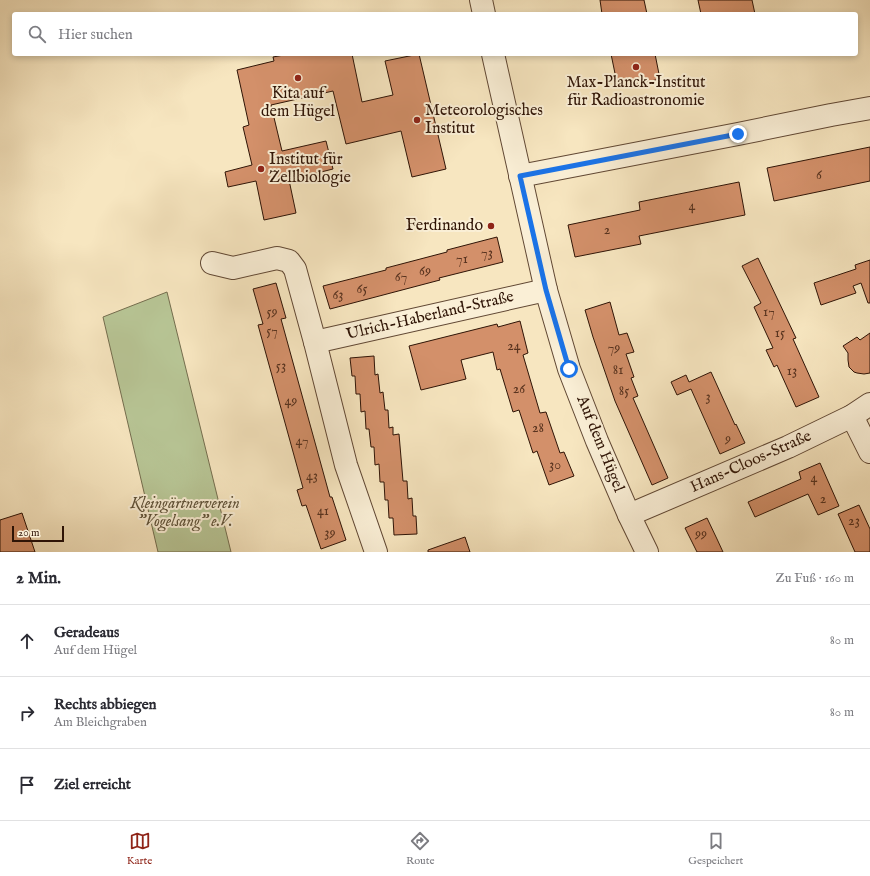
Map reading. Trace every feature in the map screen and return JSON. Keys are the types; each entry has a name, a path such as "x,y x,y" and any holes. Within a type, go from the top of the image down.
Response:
{"street":[{"path":"481,0 484,12"},
{"name":"Auf dem Hügel","path":"493,56 546,290 569,369 597,441 629,515 647,552"},
{"path":"520,176 870,108"},
{"path":"212,263 233,268 277,258 288,261 295,269 346,464 376,552"},
{"name":"Ulrich-Haberland-Straße","path":"315,342 546,290"},
{"name":"Hans-Cloos-Straße","path":"629,515 788,447 852,416 870,404"},
{"path":"852,416 870,452"}],"green space":[{"name":"Kleingärtnerverein \"Vogelsang\" e.V.","path":"167,292 231,552 158,552 103,317"}],"building":[{"path":"600,0 644,0 647,12 602,12"},
{"path":"698,0 752,0 755,12 701,12"},
{"path":"352,56 362,102 393,95 385,61 409,56 419,56 446,169 412,177 401,131 346,144 333,91 271,105 282,151 326,141 333,169 289,180 296,213 264,220 256,181 228,187 225,172 252,165 243,127 249,125 237,70 274,61 273,57"},
{"name":"Max-Planck-Institut für Radioastronomie","path":"611,56 655,56 660,79 618,88"},
{"path":"870,147 870,181 774,201 767,168"},
{"path":"739,182 745,215 639,236 641,244 575,257 568,225 640,210 639,202"},
{"path":"497,237 503,262 439,278 440,280 330,309 323,286 386,270 386,268"},
{"path":"758,258 796,338 793,339 819,397 796,407 777,365 774,367 766,350 773,348 754,307 761,303 742,266"},
{"path":"870,260 870,303 868,303 861,283 853,286 856,293 821,305 814,283 856,269 855,265"},
{"path":"276,283 286,318 281,319 330,497 332,497 346,540 321,549 306,505 302,506 297,490 303,488 258,325 263,324 253,289"},
{"path":"610,302 619,335 627,333 634,352 626,354 634,377 631,378 638,396 633,398 668,478 652,485 615,401 585,310"},
{"path":"520,321 528,353 523,355 540,413 546,412 560,453 564,452 574,476 549,485 537,451 533,453 519,410 513,412 500,369 497,370 493,352 461,360 466,379 421,390 409,346 497,324 498,327"},
{"path":"870,333 870,373 864,374 854,372 849,367 848,353 843,346 857,337 860,340"},
{"path":"374,356 375,375 378,374 380,393 383,392 385,410 388,410 389,428 393,427 393,435 399,434 403,481 407,481 408,499 412,498 413,516 416,516 417,534 394,535 393,518 389,518 388,500 385,500 384,482 380,482 379,464 375,465 374,447 371,447 369,429 366,429 365,411 361,412 360,394 356,394 355,376 352,376 350,358"},
{"path":"711,372 735,425 736,424 745,443 720,454 691,389 677,395 671,382 686,375 689,382"},
{"path":"820,463 839,506 818,515 808,494 755,517 748,502 801,479 799,472"},
{"path":"859,505 870,529 870,552 855,552 838,514"},
{"path":"22,513 35,552 0,552 0,520"},
{"path":"707,518 723,552 697,552 685,528"},
{"path":"465,537 470,552 428,552 428,550"}],"place":[{"name":"Max-Planck-Institut für Radioastronomie","path":"636,67"},
{"name":"Kita auf dem Hügel","path":"298,78"},
{"name":"Meteorologisches Institut","path":"417,120"},
{"name":"Institut für Zellbiologie","path":"261,169"},
{"name":"Ferdinando","path":"491,226"}],"route":[{"path":"569,369 546,290 520,176 738,134"}]}
